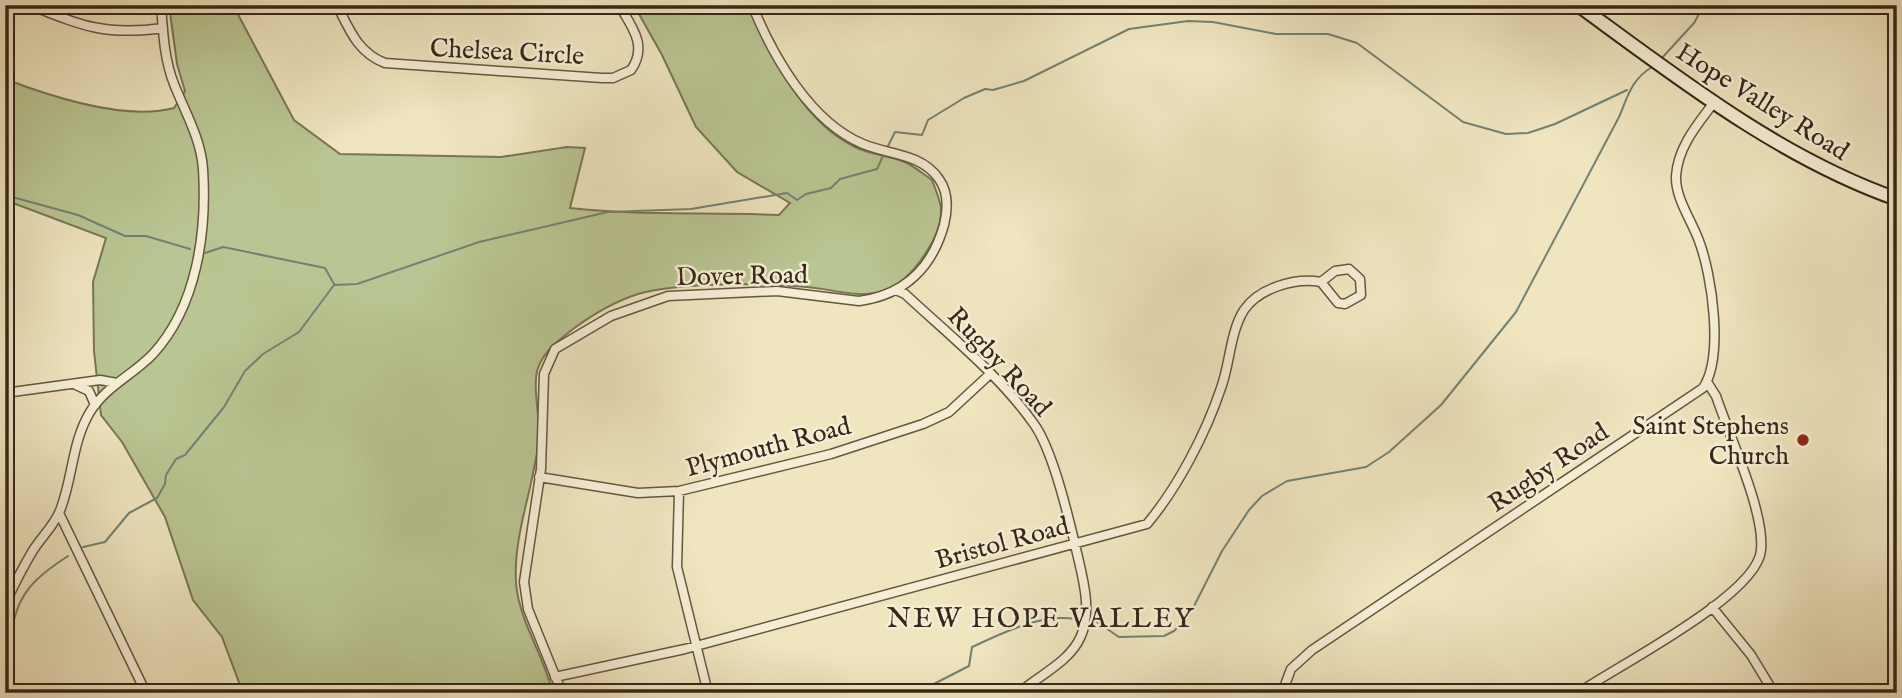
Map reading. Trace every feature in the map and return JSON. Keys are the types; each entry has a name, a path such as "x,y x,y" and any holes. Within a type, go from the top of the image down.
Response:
{"main road":[{"name":"Hope Valley Road","path":"1578,5 1714,101 1833,173 1897,199"}],"street":[{"path":"30,5 97,30 131,32 163,28"},
{"path":"5,604 32,552 59,513 81,429 95,404 152,355 175,324 193,282 200,241 204,185 202,158 171,76 161,5"},
{"name":"Chelsea Circle","path":"337,5 359,46 371,57 384,63 602,78 613,78 631,70 640,52 638,40 619,5"},
{"name":"Dover Road","path":"562,693 525,596 525,572 539,477 546,365 555,349 598,322 668,296 777,291 859,301 896,290 922,270 935,252 947,208 941,181 916,160 862,144 824,116 784,68 752,5"},
{"path":"1578,693 1712,607 1754,572 1761,552 1761,537 1720,408 1707,382 1713,333 1713,300 1706,261 1676,179 1682,149 1714,101"},
{"name":"Bristol Road","path":"555,677 697,646 1147,524 1177,484 1220,391 1244,311 1274,288 1299,282 1321,282 1335,271 1349,269 1360,279 1361,295 1345,304 1338,303 1321,282"},
{"name":"Rugby Road","path":"896,290 905,295 1013,398 1042,438 1075,544 1086,607 1081,637 1063,659 1019,693"},
{"name":"Plymouth Road","path":"539,477 638,493 680,491 831,454 923,424 949,412 989,375"},
{"path":"5,393 100,380 117,383"},
{"name":"Rugby Road","path":"1282,693 1291,669 1305,655 1678,407 1707,382"},
{"path":"76,385 89,391 95,404"},
{"path":"680,491 677,567 708,693"},
{"path":"59,513 146,693"},
{"path":"1712,607 1751,655 1774,693"}],"green space":[{"path":"169,5 233,5 294,120 340,154 501,157 567,147 585,148 570,208 648,213 779,215 790,203 737,172 696,127 662,55 634,5 747,5 790,85 818,120 853,146 905,162 932,180 940,203 940,221 931,245 915,268 886,290 857,294 807,287 745,284 656,290 638,294 604,309 573,329 548,351 536,375 539,436 518,546 516,583 522,611 553,693 243,693 222,637 193,600 165,517 122,442 101,415 94,351 93,282 106,238 5,200 5,79 66,100 111,109 155,111 174,108 185,91 177,64"}],"waterway":[{"path":"1661,59 1694,23 1704,5"},
{"path":"888,146 895,132 922,135 928,120 964,98 985,89 993,90 1024,81 1129,29 1188,21 1213,22 1276,34 1328,34 1357,43 1463,122 1506,134 1528,133 1555,124 1627,90"},
{"path":"1094,620 1119,637 1164,636 1174,631 1189,616 1222,551 1249,510 1262,496 1287,481 1366,467 1389,452 1441,405 1516,312 1619,117 1631,89 1639,77 1652,67"},
{"path":"334,285 357,284 479,242 608,212 691,209 787,193 797,200 806,194 831,188 840,179 877,169 883,156"},
{"path":"5,195 78,215 125,236 146,236 190,249"},
{"path":"205,253 223,247 325,268 334,284"},
{"path":"83,547 105,542 129,513 157,498 176,459 185,455 224,407 245,371 263,354 299,332 334,285"},
{"path":"5,645 24,595 44,574 68,556"},
{"path":"916,693 969,666 972,647 1009,630 1036,622 1075,619"}],"place":[{"name":"Saint Stephens Church","path":"1803,440"}],"district":[{"name":"NEW HOPE VALLEY","path":"1041,617"}]}
